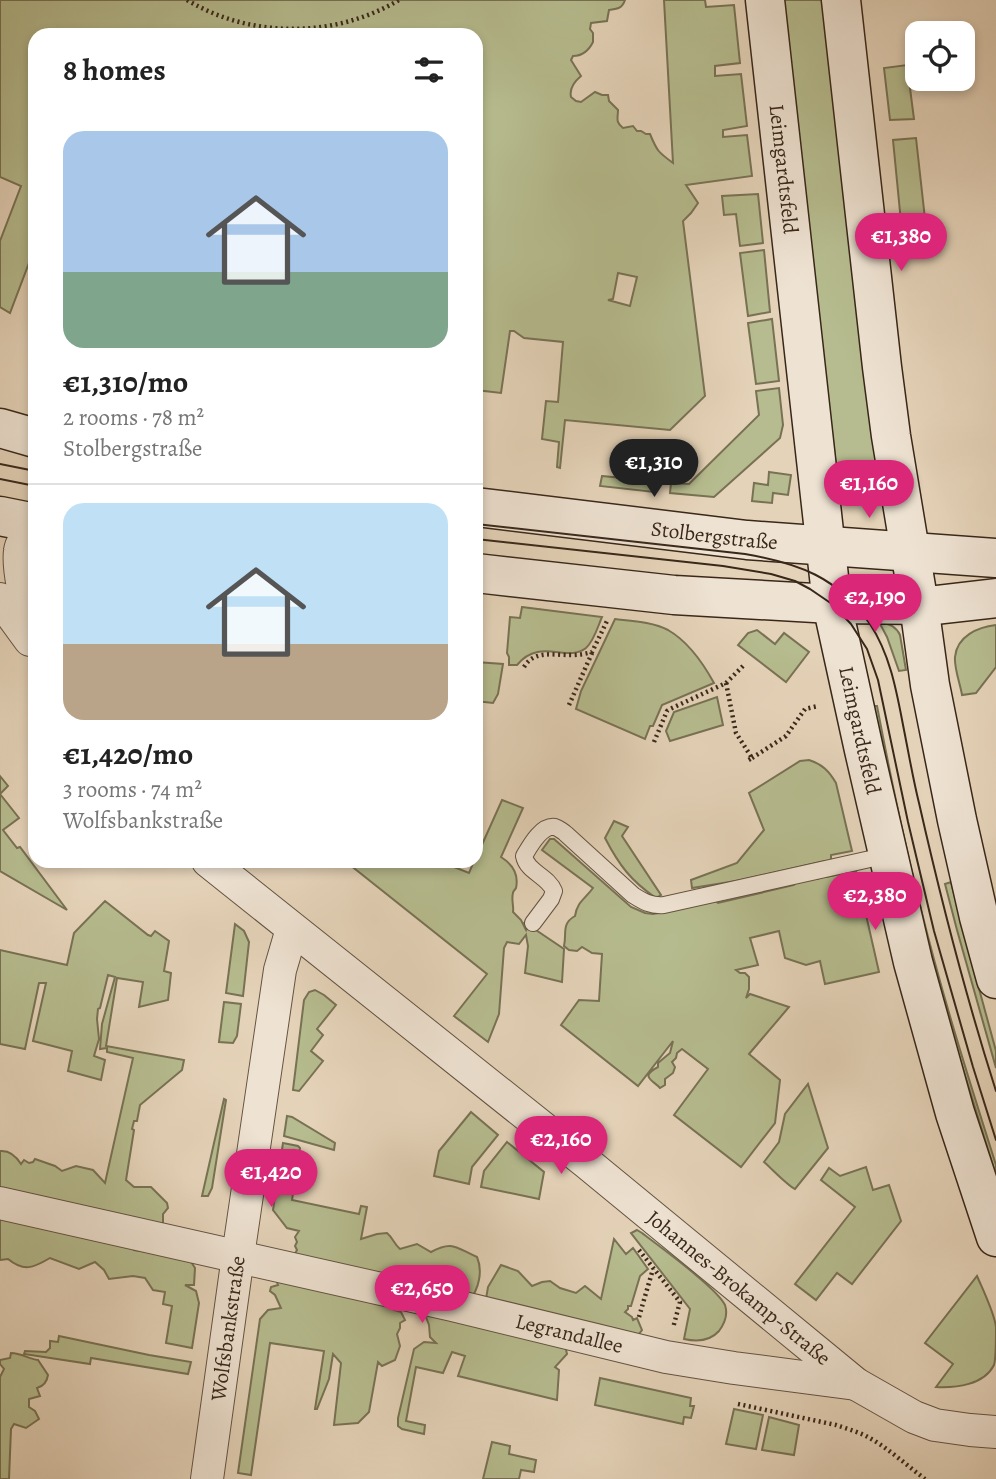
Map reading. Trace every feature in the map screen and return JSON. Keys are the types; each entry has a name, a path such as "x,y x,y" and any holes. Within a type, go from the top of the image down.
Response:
{"main road":[{"name":"Leimgardtsfeld","path":"765,0 832,604 913,962 955,1113 996,1237"},
{"path":"841,0 882,368 935,712 976,904 996,979"},
{"name":"Stolbergstraße","path":"483,508 747,540 996,558"},
{"path":"0,516 28,522"},
{"path":"483,574 674,595 832,604 919,605 996,598"}],"street":[{"path":"28,536 24,540 20,555 28,606"},
{"path":"0,599 28,637"},
{"name":"Johannes-Brokamp-Straße","path":"217,868 598,1172 856,1384 914,1417 935,1425 996,1432"},
{"name":"Wolfsbankstraße","path":"207,1479 280,970 292,929"},
{"name":"Legrandallee","path":"0,1203 452,1305 666,1357 856,1384"}],"lane":[{"path":"533,923 554,891 550,883 527,864 524,856 541,832 551,827 566,834 633,895 654,906 888,855"}],"path":[{"path":"187,0 209,12 237,21 282,28"},
{"path":"307,28 342,24 400,0"},
{"path":"569,705 608,617 611,589"},
{"path":"524,667 526,663 544,654 592,652"},
{"path":"654,742 670,709 726,682 745,664"},
{"path":"726,682 736,733 749,759 786,736 805,709"},
{"path":"631,1349 653,1268"}],"green space":[{"path":"0,0 625,0 621,7 609,10 607,21 591,23 593,42 590,48 573,56 571,60 581,76 572,88 571,97 581,102 595,92 608,95 609,101 618,110 620,126 633,126 637,131 650,134 658,151 673,163 664,0 705,0 706,7 734,5 740,63 715,66 715,76 741,74 747,126 723,130 723,137 747,135 752,176 686,185 698,203 683,221 705,396 670,430 565,420 560,468 557,467 559,442 542,439 546,401 558,402 563,342 524,338 510,331 501,393 483,391 483,28 28,28 28,265 10,313 0,307 0,241 21,186 0,177","holes":["618,273 637,277 630,306 608,300 613,299"]},
{"path":"782,0 828,0 882,491 839,492"},
{"path":"905,65 905,91 910,91 914,119 890,120 884,68"},
{"path":"916,138 926,228 902,232 893,140"},
{"path":"758,194 763,243 740,246 736,214 724,215 722,196"},
{"path":"764,250 770,312 748,316 740,253"},
{"path":"772,319 779,381 756,384 748,323"},
{"path":"779,388 783,425 780,438 714,497 670,493 671,483 689,484 759,415 756,391"},
{"path":"769,472 791,475 788,495 773,493 772,503 752,501 754,483 768,485"},
{"path":"602,476 655,481 654,492 600,486"},
{"path":"522,607 602,617 591,641 579,652 544,651 526,657 517,665 509,665 507,653 510,617 520,618"},
{"path":"615,619 668,630 695,653 714,683 662,705 645,739 576,709 581,691"},
{"path":"879,622 891,625 900,635 906,670 899,671"},
{"path":"996,625 996,667 976,693 962,695 955,666 960,643 982,628"},
{"path":"757,630 775,644 784,633 809,652 786,682 738,645 748,633"},
{"path":"483,663 503,664 498,694 493,703 483,702"},
{"path":"717,697 723,725 670,741 666,731 674,712"},
{"path":"873,706 877,706 929,941 996,1165 996,1175 951,1030 914,893"},
{"path":"809,760 825,768 836,783 852,851 831,855 831,861 692,888 691,880 737,863 764,830 749,793 800,761"},
{"path":"0,776 8,786 0,794"},
{"path":"0,794 19,818 3,830 28,858 28,868 36,868 67,910 0,871"},
{"path":"502,800 523,808 501,857 511,866 516,878 516,888 512,895 513,912 526,930 524,922 564,949 562,982 525,973 528,946 526,935 519,944 507,942 504,948 499,1014 488,1042 454,1016 487,974 354,868 456,868 469,873 471,868 483,868 483,842"},
{"path":"614,821 628,827 622,836 661,895 656,898 633,879 610,848 605,838"},
{"path":"550,839 554,839 631,907 653,914 716,901 718,903 794,885 796,880 818,879 820,876 856,871 879,972 825,984 820,961 806,965 785,958 779,931 750,938 758,965 736,970 749,977 746,998 750,994 789,1007 749,1054 780,1080 775,1123 741,1167 674,1115 708,1069 682,1049 672,1062 675,1067 673,1073 665,1079 665,1085 660,1088 649,1078 649,1073 670,1053 673,1041 638,1086 561,1025 579,1000 599,1001 602,954 592,953 582,947 577,951 569,950 564,946 568,922 593,888 542,850"},
{"path":"951,882 996,1051 996,1068 945,884"},
{"path":"105,901 148,935 151,936 155,931 169,941 164,971 171,973 168,1000 139,1007 143,982 117,978 106,1046 184,1060 182,1070 140,1105 137,1121 134,1121 132,1129 134,1130 126,1180 134,1187 151,1187 167,1203 168,1208 163,1214 163,1223 133,1239 134,1250 188,1257 195,1268 194,1285 185,1285 196,1291 199,1303 192,1348 166,1343 172,1306 163,1304 165,1292 153,1290 145,1278 133,1276 109,1279 95,1262 79,1269 50,1258 29,1267 19,1266 8,1259 0,1260 0,1151 12,1154 21,1164 24,1160 29,1163 35,1159 62,1171 76,1166 93,1170 105,1183 133,1058 107,1052 107,1048 100,1049 102,1024 115,977 108,975 98,1009 99,1039 94,1056 105,1060 101,1080 68,1071 72,1051 33,1041 46,983 39,983 25,1049 0,1044 0,950 67,965 74,933"},
{"path":"235,924 244,931 249,942 243,996 226,993"},
{"path":"315,990 336,1005 317,1029 323,1035 311,1051 323,1061 299,1091 293,1090 304,1000 309,992"},
{"path":"224,1002 241,1004 237,1036 233,1043 219,1042"},
{"path":"808,1084 828,1148 795,1189 764,1162 779,1142 785,1114"},
{"path":"224,1099 226,1100 212,1188 208,1196 202,1196"},
{"path":"471,1112 498,1135 472,1167 469,1184 434,1176 439,1151"},
{"path":"287,1116 335,1143 334,1150 284,1136"},
{"path":"507,1142 544,1172 539,1199 481,1187 484,1171"},
{"path":"283,1143 300,1148 292,1200 359,1214 361,1206 367,1207 361,1239 387,1233 400,1249 417,1244 431,1252 450,1246 477,1257 479,1280 469,1301 486,1299 488,1287 501,1265 518,1271 532,1286 550,1281 560,1288 576,1293 585,1286 601,1299 614,1239 626,1254 633,1248 648,1269 640,1276 631,1306 628,1306 625,1312 633,1320 637,1318 642,1330 635,1339 564,1341 567,1354 555,1367 559,1370 557,1400 458,1376 465,1356 452,1352 443,1373 416,1367 406,1421 425,1425 424,1434 402,1429 398,1426 398,1418 414,1349 424,1342 436,1343 430,1337 429,1325 417,1294 390,1294 394,1310 401,1312 405,1320 400,1323 397,1334 400,1346 395,1360 382,1366 378,1362 369,1412 358,1423 334,1425 341,1363 333,1354 329,1379 315,1409 324,1351 270,1343 251,1475 238,1473 260,1319 268,1310 281,1308 270,1291 271,1287 278,1285 277,1282 297,1250 295,1237 299,1231 287,1228 273,1210"},
{"path":"866,1167 873,1190 889,1185 901,1221 852,1284 837,1273 816,1300 795,1284 855,1207 821,1180 829,1168 840,1176"},
{"path":"637,1230 687,1268 725,1305 723,1325 712,1337 703,1340 684,1339 690,1309 631,1233"},
{"path":"977,1276 996,1327 994,1365 977,1381 961,1386 936,1387 953,1364 925,1343"},
{"path":"59,1336 191,1362 188,1374 91,1358 90,1364 24,1354 25,1351 46,1352 50,1348 50,1341 58,1342"},
{"path":"11,1353 38,1360 48,1375 45,1383 37,1388 40,1396 29,1399 29,1407 39,1419 26,1428 14,1424 11,1429 9,1479 0,1479 0,1377 4,1369 0,1360 10,1358"},
{"path":"600,1378 691,1398 690,1406 694,1406 691,1418 684,1417 683,1424 595,1405"},
{"path":"734,1409 763,1415 756,1449 726,1444"},
{"path":"769,1417 799,1425 794,1455 762,1450"},
{"path":"492,1442 510,1446 509,1454 536,1460 534,1472 521,1470 519,1479 483,1479"}],"tram line":[{"path":"0,464 28,470"},
{"path":"0,479 28,485"},
{"path":"483,525 764,558 815,575 844,594 858,608 877,636 892,676 945,912 996,1091"},
{"path":"483,540 723,566 771,574 810,589 832,604 851,624 867,649 878,680 934,931 996,1140"}]}
